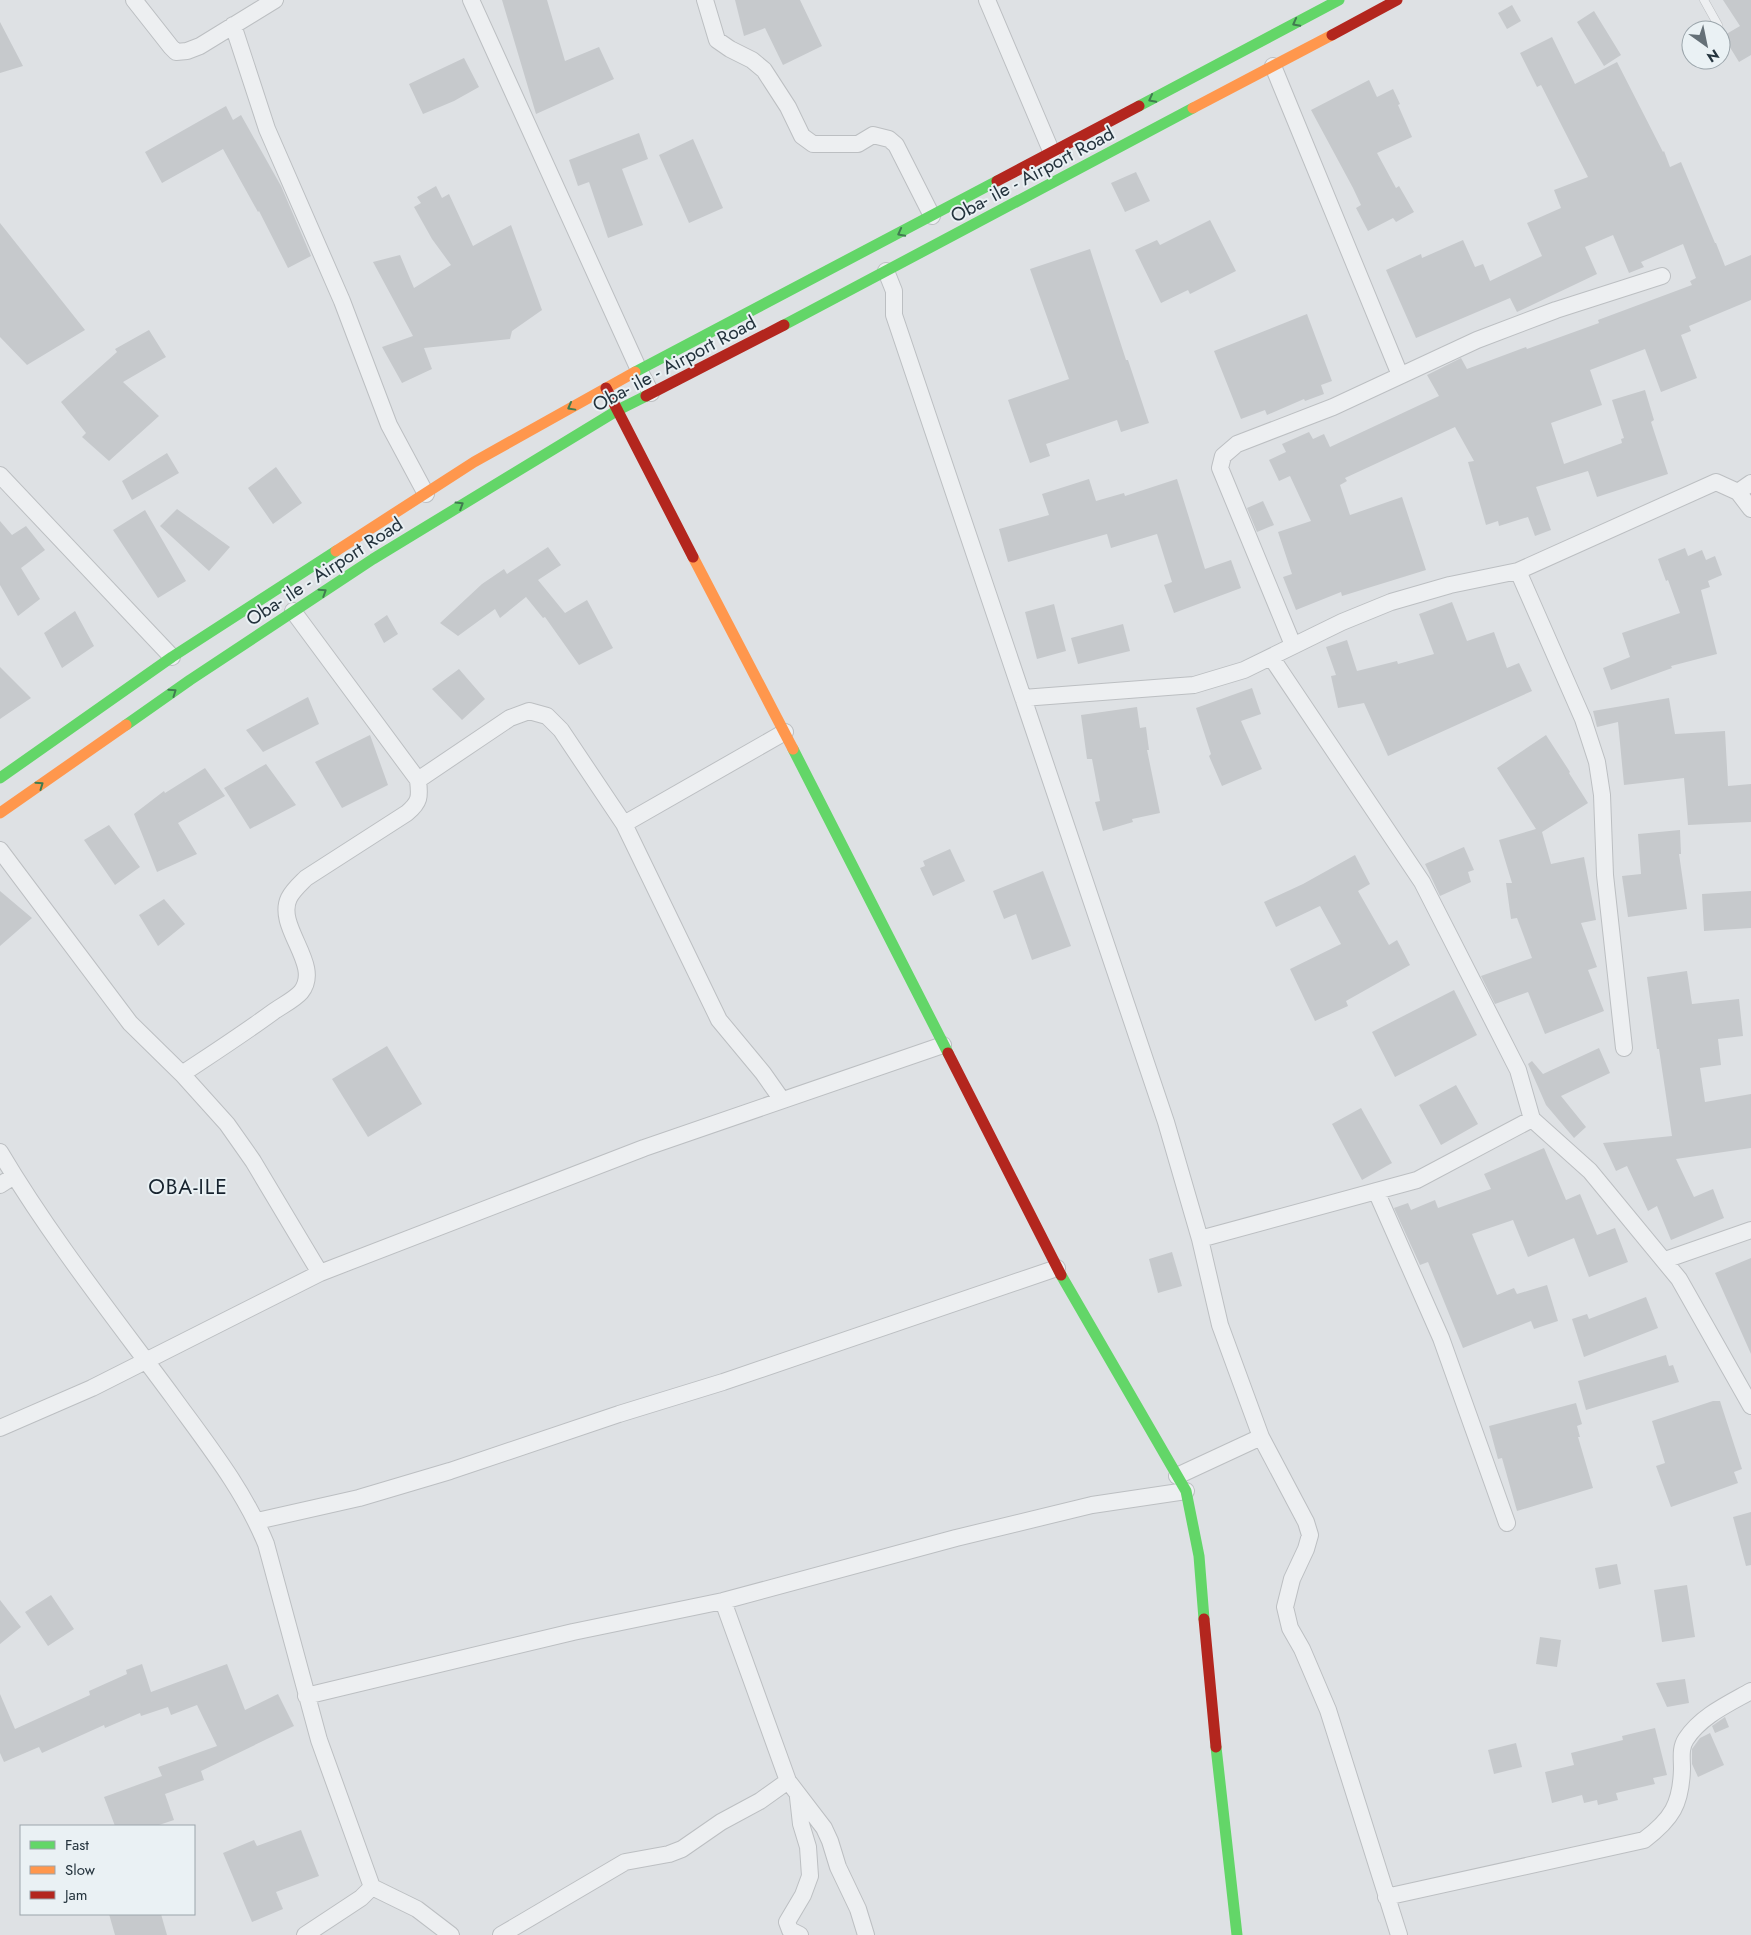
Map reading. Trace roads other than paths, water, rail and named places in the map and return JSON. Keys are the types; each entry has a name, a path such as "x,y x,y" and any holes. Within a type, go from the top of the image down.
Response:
{"main road":[{"name":"Oba- ile - Airport Road","path":"0,813 182,686 373,559 482,474 606,388 1339,0"},
{"name":"Oba- ile - Airport Road","path":"0,778 172,657 426,494 482,474 652,393 1397,0"},
{"path":"606,388 785,732 1057,1268 1186,1491 1193,1518 1200,1567 1221,1800 1237,1935"}],"street":[{"path":"134,0 170,48 176,52 200,46 275,0"},
{"path":"472,0 639,370 652,393"},
{"path":"705,0 717,40 752,60 764,70 788,108 802,136 813,144 858,144 873,136 889,139 896,145 932,216"},
{"path":"987,0 1052,153"},
{"path":"233,26 267,128 342,301 389,425 426,494"},
{"path":"1273,66 1400,375"},
{"path":"886,271 894,291 894,314 1166,1122 1200,1238 1220,1326 1261,1437 1306,1522 1310,1535 1306,1549 1292,1579 1285,1607 1290,1628 1302,1649 1328,1710 1398,1935"},
{"path":"1293,645 1220,468 1223,456 1237,444 1333,407 1477,340 1556,310 1662,276"},
{"path":"0,475 172,657"},
{"path":"1023,698 1194,685 1244,670 1342,622 1391,602 1450,584 1518,571 1716,482 1745,488 1751,509"},
{"path":"1518,571 1583,719 1597,762 1602,795 1605,875 1624,1048"},
{"path":"182,1074 301,992 307,978 302,953 289,927 288,900 306,878 415,806 420,796 418,780 293,611"},
{"path":"1271,656 1422,882 1518,1070 1532,1119 1590,1171 1680,1279 1751,1406"},
{"path":"418,780 510,718 529,711 547,716 561,730 624,824 719,1020 764,1073 782,1100"},
{"path":"624,824 785,732"},
{"path":"0,850 130,1023 182,1074 227,1124 248,1154 320,1273"},
{"path":"0,1428 92,1388 320,1273 644,1148 943,1045"},
{"path":"1200,1238 1417,1180 1532,1119"},
{"path":"0,1152 14,1176 66,1251 222,1463 257,1522 266,1544 319,1740 372,1887 417,1909 451,1935"},
{"path":"0,1185 14,1176"},
{"path":"1376,1191 1441,1338 1507,1523"},
{"path":"1665,1260 1751,1230"},
{"path":"257,1522 359,1498 441,1473 722,1382 1057,1268"},
{"path":"1177,1476 1261,1437"},
{"path":"306,1696 574,1632 723,1601 956,1538 1074,1510 1186,1491"},
{"path":"723,1601 788,1781 798,1797 824,1828 838,1868 858,1909 866,1935"},
{"path":"1386,1897 1644,1840 1659,1829 1672,1814 1680,1794 1681,1751 1685,1740 1702,1721 1751,1691"},
{"path":"501,1935 625,1862 669,1854 682,1849 721,1822 760,1801 788,1781"},
{"path":"798,1797 801,1824 808,1846 810,1876 803,1895 787,1922 790,1930 800,1935"},
{"path":"306,1935 361,1898 372,1887"}],"lane":[{"path":"1704,0 1715,20"}],"district":[{"name":"OBA-ILE","path":"188,1187"}]}
